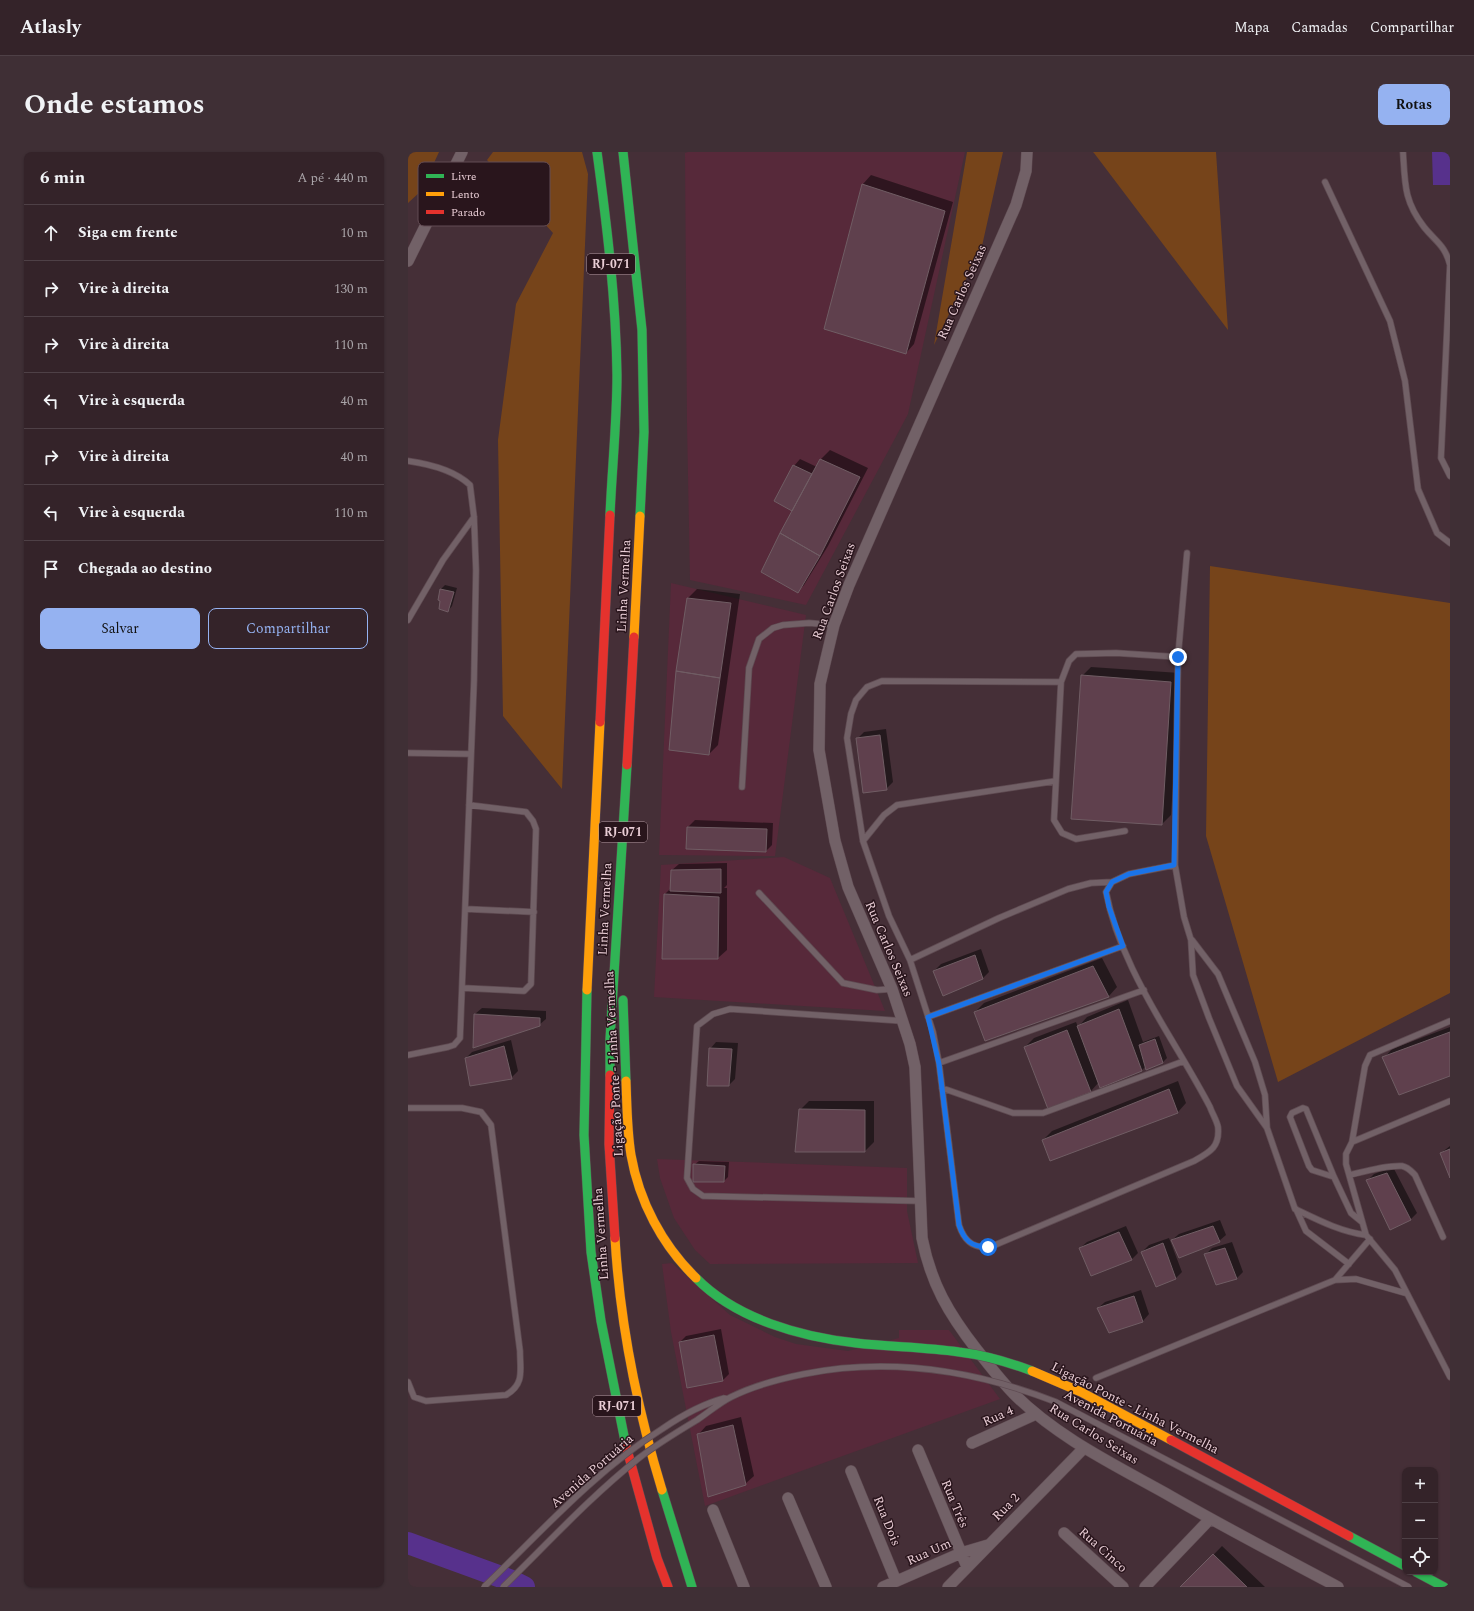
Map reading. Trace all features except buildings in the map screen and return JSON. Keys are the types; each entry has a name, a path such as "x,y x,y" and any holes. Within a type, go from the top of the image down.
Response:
{"highway":[{"name":"Linha Vermelha","path":"596,152 608,226 616,326 617,377 589,935 585,1032 584,1135 592,1252 601,1321 624,1439 657,1558 668,1587"},
{"name":"Linha Vermelha","path":"623,152 636,256 642,330 644,432 642,491 610,1039 609,1144 617,1280 624,1333 645,1434 692,1587"},
{"name":"Ligação Ponte - Linha Vermelha","path":"619,894 626,1081 632,1156 638,1184 647,1206 662,1235 678,1258 694,1276 715,1294 744,1311 769,1322 811,1335 854,1343 977,1354 1042,1374 1081,1392 1402,1564"},
{"path":"1422,1575 1444,1587"}],"street":[{"path":"457,162 462,152"},
{"name":"Rua Carlos Seixas","path":"1027,152 1026,171 1016,205 916,430 849,585 834,625 820,684 819,750 835,841 848,887 892,989 903,1021 915,1068 920,1150 922,1238 932,1278 943,1301 966,1336 1000,1379 1036,1414 1084,1448 1210,1519 1338,1587"},
{"path":"408,261 425,226"},
{"name":"Rua 4","path":"972,1443 1036,1414"},
{"name":"Rua 2","path":"948,1587 1084,1448"},
{"name":"Rua Três","path":"918,1450 968,1568"},
{"name":"Rua Dois","path":"851,1472 896,1581"},
{"path":"788,1498 826,1587"},
{"path":"713,1510 744,1587"},
{"path":"1145,1587 1210,1519"},
{"name":"Rua Cinco","path":"1064,1533 1124,1587"},
{"name":"Rua Um","path":"883,1587 961,1553 988,1545"}],"lane":[{"path":"1404,152 1405,190 1408,200 1425,228 1449,255 1448,373 1441,458 1450,476"},
{"path":"1325,182 1390,321 1405,381 1418,488 1437,533 1450,543"},
{"path":"408,461 447,471 460,476 470,484 474,517 476,570 470,805 460,1038 454,1045 448,1047 408,1055"},
{"path":"408,620 443,560 474,517"},
{"path":"1187,553 1178,657 1174,865 1184,917 1191,940 1194,975 1208,1018 1237,1086 1267,1128"},
{"path":"742,787 749,668 759,639 773,628 784,625 809,623 834,625"},
{"path":"1125,831 1076,839 1062,833 1054,820 1061,682 1069,661 1076,654 1110,653 1178,657"},
{"path":"1061,682 882,681 867,687 856,700 851,714 847,738 863,841 884,903 910,960 928,1017 939,1064 959,1225 963,1236 968,1243 979,1247 988,1247 1194,1161 1211,1152 1217,1142 1218,1126 1199,1086 1156,1014 1123,946 1109,907 1106,892 1112,882"},
{"path":"408,753 471,754"},
{"path":"863,841 884,815 898,805 1056,781"},
{"path":"463,988 524,991 532,984 536,829 533,821 526,812 470,805"},
{"path":"910,960 999,918 1068,889 1091,883 1112,882 1129,874 1174,865"},
{"path":"759,892 843,983 877,990 892,989"},
{"path":"466,909 534,912"},
{"path":"1191,940 1218,974 1255,1062 1265,1095 1267,1128 1295,1209 1306,1231 1348,1264"},
{"path":"928,1017 1123,946"},
{"path":"939,1064 1144,990"},
{"path":"903,1021 730,1009 713,1014 698,1026 688,1178 693,1189 703,1196 920,1201"},
{"path":"1450,1021 1370,1056 1365,1066 1352,1142 1346,1154 1362,1222 1368,1237 1395,1270 1450,1377"},
{"path":"942,1088 1013,1113 1043,1113 1184,1062"},
{"path":"1352,1142 1450,1101"},
{"path":"408,1108 462,1108 475,1110 481,1112 491,1125 520,1351 520,1381 515,1390 506,1395 426,1401 414,1396 408,1382"},
{"path":"1334,1177 1312,1170 1309,1166 1290,1117 1292,1113 1303,1108 1306,1109 1334,1177 1351,1213 1362,1222"},
{"path":"1350,1175 1369,1170 1403,1166 1409,1168 1415,1175 1443,1237"},
{"path":"1295,1209 1323,1222 1368,1237"},
{"path":"1335,1280 1368,1237"},
{"path":"1096,1378 1335,1280 1356,1279 1405,1292"},
{"name":"Avenida Portuária","path":"484,1587 596,1479 650,1436 681,1417 712,1402 731,1397 762,1385 795,1376 868,1366 934,1369 1003,1384 1056,1402 1409,1587"},
{"name":"Avenida Portuária","path":"503,1587 626,1469 661,1442 731,1397"}],"shaded area":[{"path":"408,152 439,152 434,162 418,162 418,194 408,203"},
{"path":"493,152 582,152 588,174 562,789 503,716 498,440 516,304 553,233 547,226 550,226 550,162 489,162 487,160"},
{"path":"965,152 908,414 806,605 690,580 685,153"},
{"path":"967,152 1003,152 982,246 934,345"},
{"path":"1093,152 1216,152 1228,330 1094,153"},
{"path":"1432,152 1450,152 1450,185 1433,185"},
{"path":"1210,566 1450,603 1450,993 1278,1082 1206,836"},
{"path":"671,583 806,615 775,856 659,855"},
{"path":"784,857 830,878 885,1011 654,997 661,865"},
{"path":"657,1159 907,1168 907,1211 918,1263 710,1264 695,1250 674,1218 660,1178"},
{"path":"672,1263 730,1315 775,1337 796,1344 848,1351 899,1338 899,1330 949,1330 1000,1399 705,1506 671,1332 662,1264"}],"waterway":[{"path":"408,1543 512,1581 524,1587"}],"traffic: fast":[{"path":"597,152 615,319 617,375 610,515"},
{"path":"623,152 642,330 644,432 640,516"},
{"path":"610,1075 610,1039 627,765"},
{"path":"587,990 584,1135 591,1252 601,1321 626,1446"},
{"path":"623,1000 626,1081"},
{"path":"696,1278 730,1305 770,1324 792,1331 856,1343 968,1353 996,1359 1032,1371"},
{"path":"662,1490 692,1587"},
{"path":"1349,1536 1402,1564"},
{"path":"1422,1575 1444,1587"}],"traffic: slow":[{"path":"634,637 640,516"},
{"path":"587,990 600,722"},
{"path":"626,1081 627,1118 631,1155 640,1189 646,1205 663,1237 696,1278"},
{"path":"615,1238 617,1270 625,1334 637,1397 662,1490"},
{"path":"1032,1371 1081,1392 1171,1440"}],"traffic: jam":[{"path":"600,722 610,515"},
{"path":"627,765 634,637"},
{"path":"610,1075 609,1144 615,1238"},
{"path":"1171,1440 1349,1536"},
{"path":"626,1446 657,1558 668,1587"}],"route":[{"path":"988,1247 979,1247 968,1243 963,1236 959,1225 945,1103 933,1032 928,1017 1123,946 1109,907 1106,892 1112,882 1129,874 1174,865 1178,657"}]}
